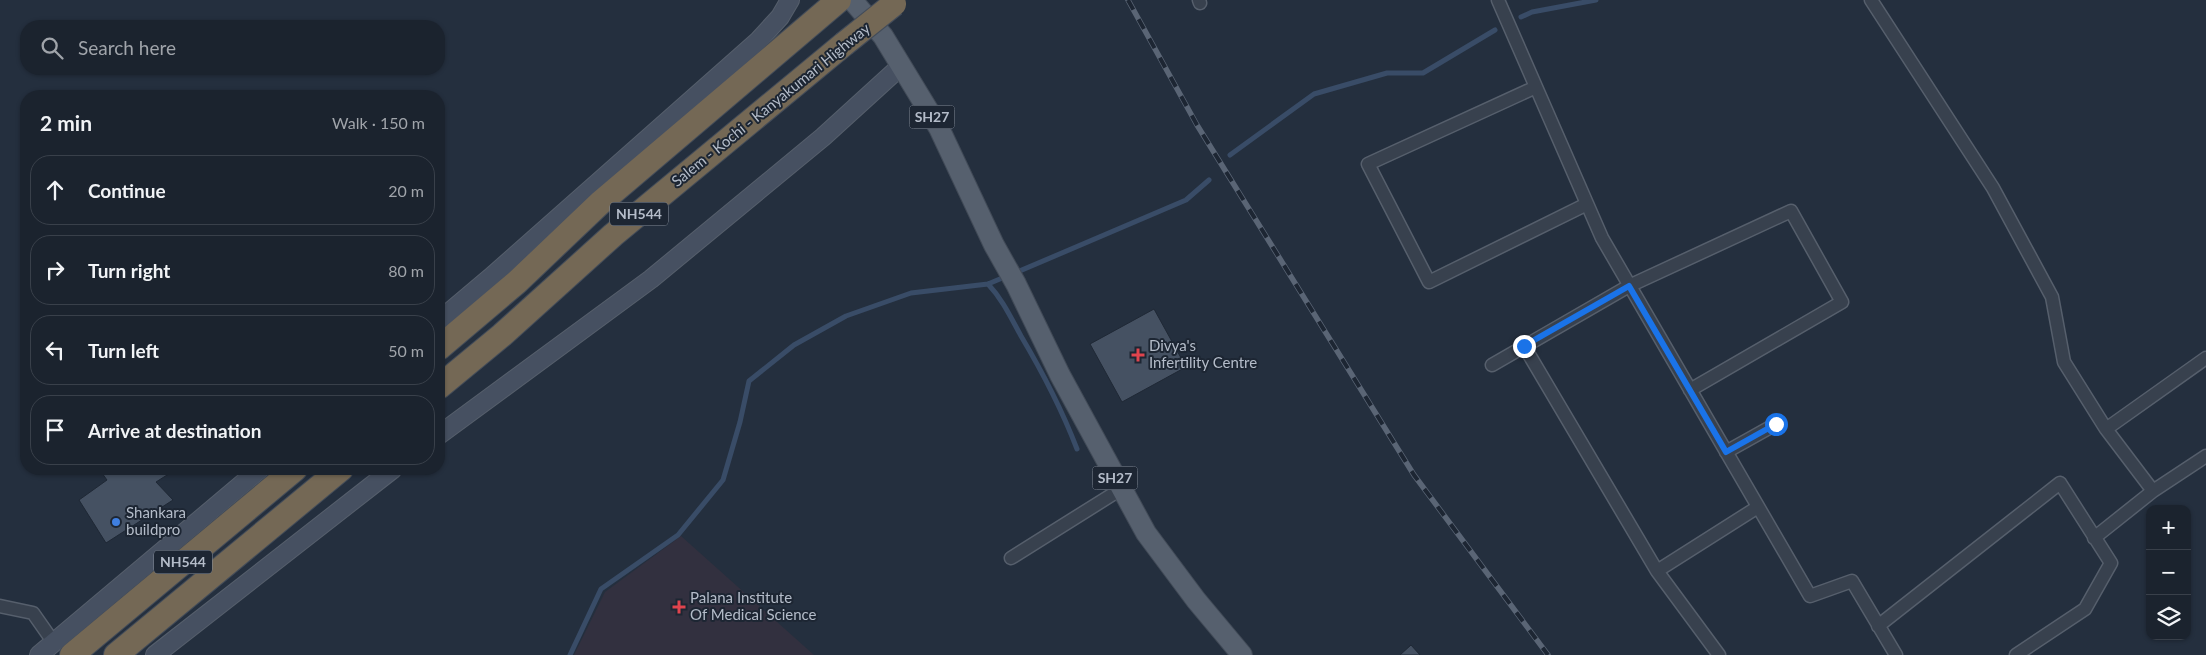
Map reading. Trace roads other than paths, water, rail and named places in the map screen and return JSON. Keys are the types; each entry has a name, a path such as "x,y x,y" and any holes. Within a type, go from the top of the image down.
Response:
{"highway":[{"name":"Salem - Kochi - Kanyakumari Highway","path":"445,382 502,335 613,235 897,2"},
{"name":"NH544","path":"445,343 517,282 600,203 830,7"},
{"name":"NH544","path":"63,649 287,475"},
{"name":"NH544","path":"116,655 334,475"}],"main road":[{"name":"SH27","path":"852,0 883,36 939,128 994,245 1016,284 1060,375 1146,533 1196,600 1242,655"}],"street":[{"path":"445,316 758,41 780,16 790,0"},
{"path":"1498,0 1602,238 1810,596 1852,581 1896,655"},
{"path":"1871,0 2002,205 2052,297 2064,362 2106,429 2153,491"},
{"path":"445,431 650,279 823,137 901,66"},
{"path":"1536,87 1368,164 1428,282 1587,204"},
{"path":"1492,365 1629,286 1792,212 1842,302 1690,390"},
{"path":"1524,346 1656,571 1719,655"},
{"path":"2106,429 2206,358"},
{"path":"1726,452 1776,424"},
{"path":"2094,538 2153,491 2206,456"},
{"path":"39,655 63,649 253,475"},
{"path":"164,652 385,475"},
{"path":"1878,626 2060,483 2111,563 2084,609 2016,655"},
{"path":"1011,558 1121,489"},
{"path":"1656,571 1758,507"},
{"path":"0,606 33,613 63,649"}],"waterway":[{"path":"1521,17 1532,12 1596,0"},
{"path":"1230,155 1314,94 1387,73 1423,73 1495,30"},
{"path":"1015,273 1186,200 1209,180"},
{"path":"570,655 601,589 678,535 723,480 740,422 749,381 794,345 846,316 911,293 988,284 1007,276"},
{"path":"988,284 1002,303 1037,364 1077,449"}],"railway":[{"path":"1128,0 1197,125 1414,475 1548,655"}],"place":[{"name":"Divya's Infertility Centre","path":"1138,355"},
{"name":"Shankara buildpro","path":"116,522"},
{"name":"Palana Institute Of Medical Science","path":"679,607"}]}
